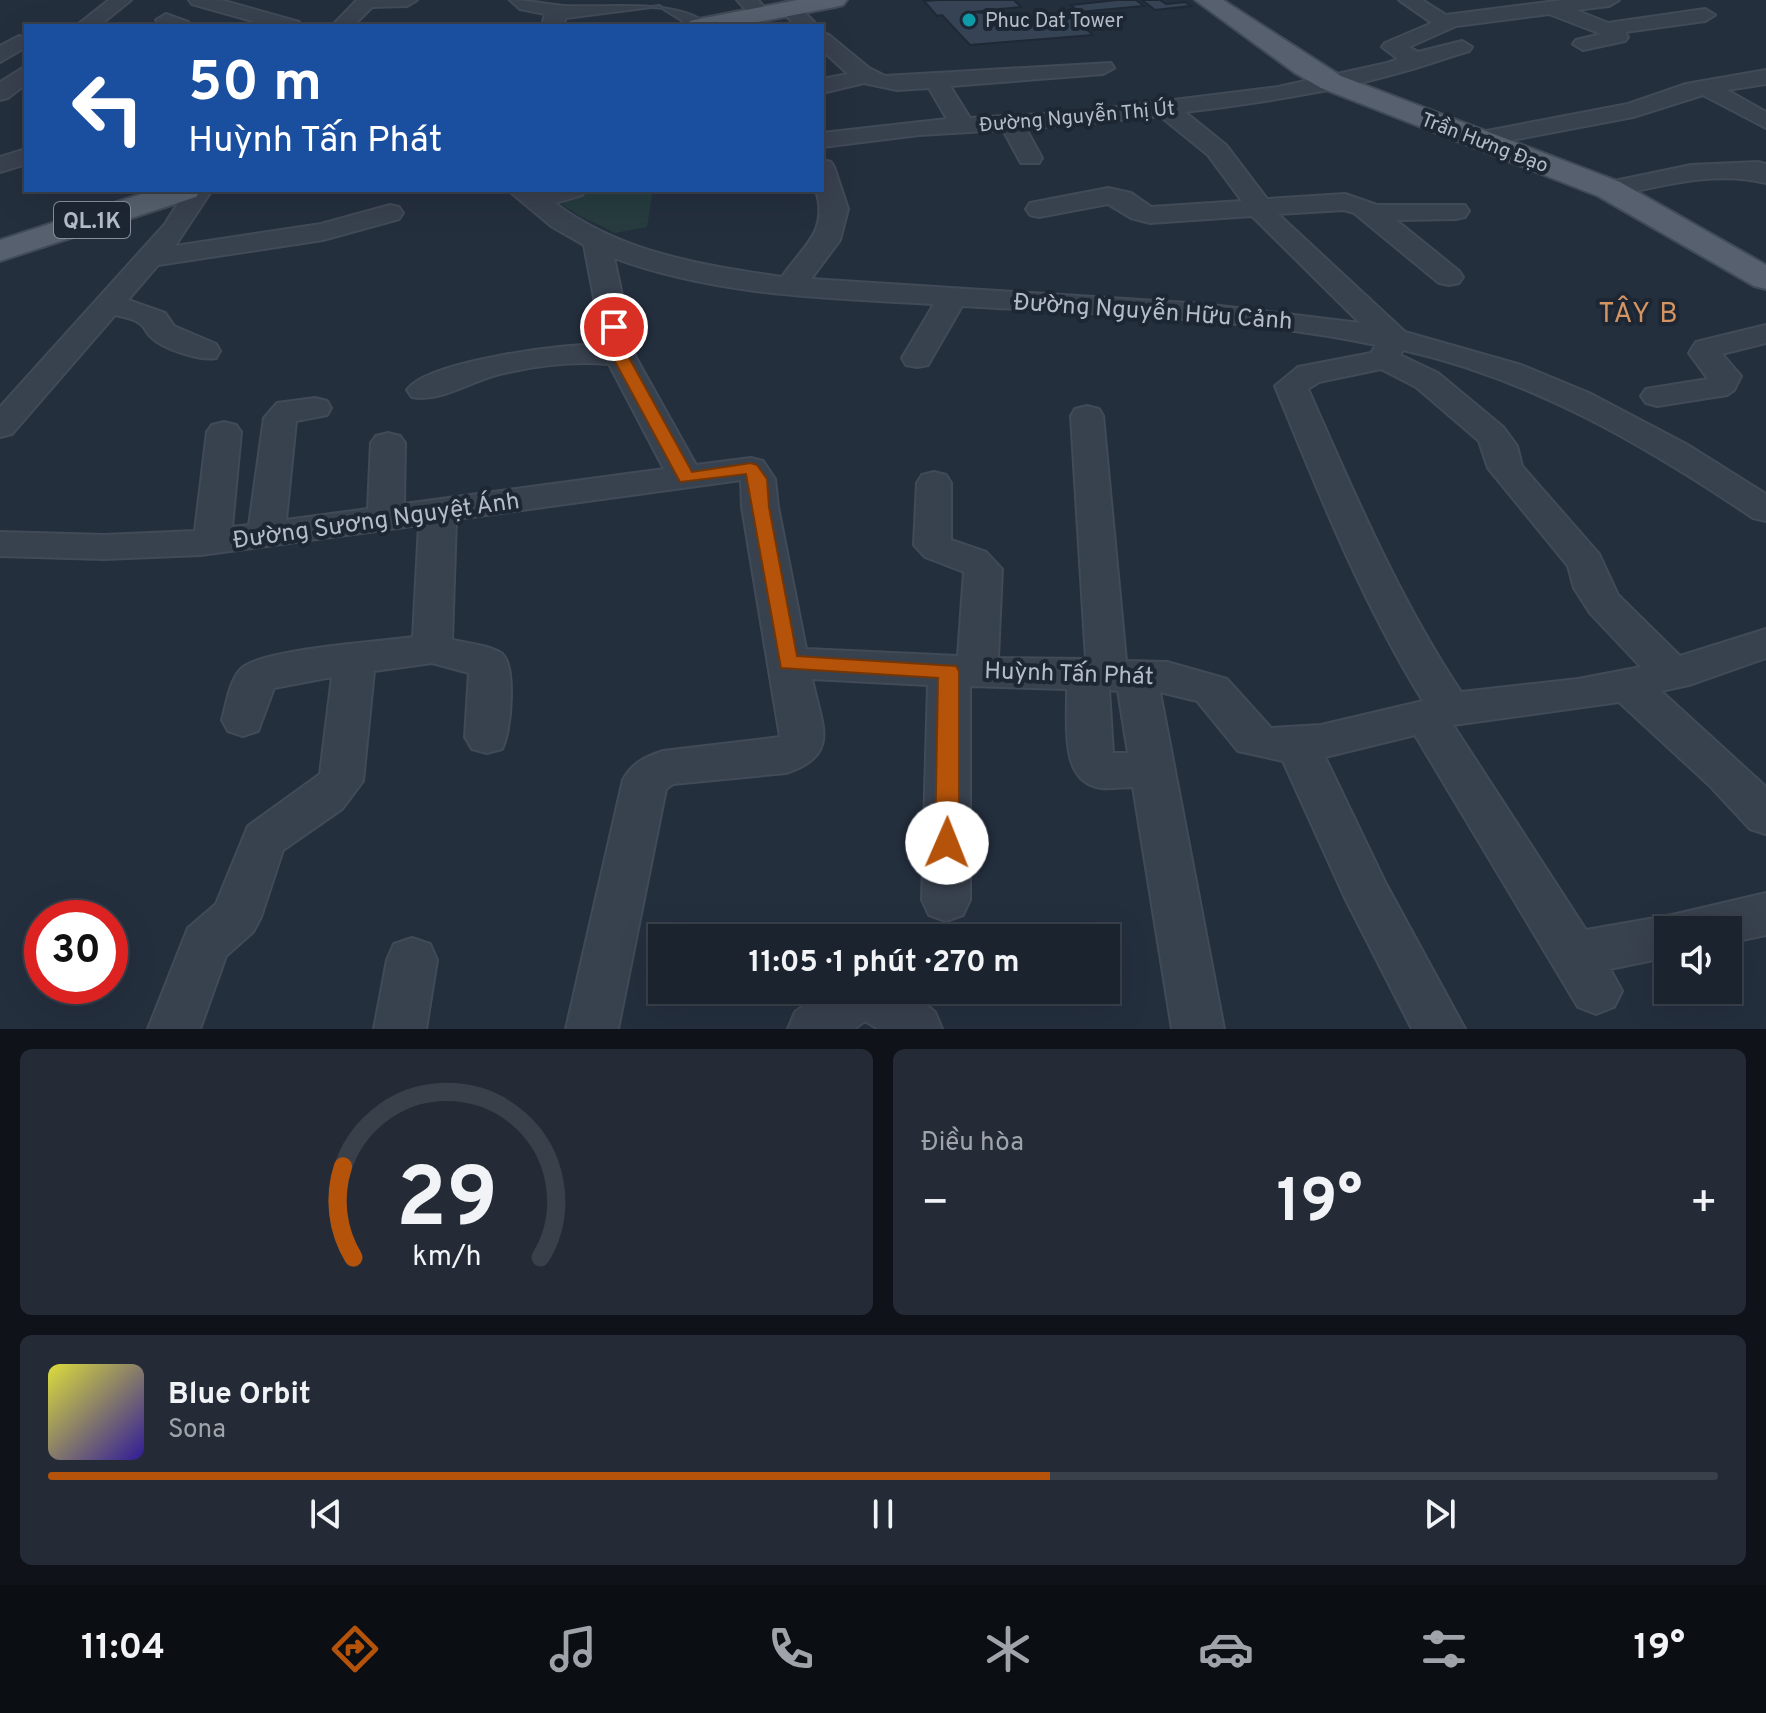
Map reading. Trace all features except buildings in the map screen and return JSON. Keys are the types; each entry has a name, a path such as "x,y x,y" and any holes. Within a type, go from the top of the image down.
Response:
{"main road":[{"path":"695,23 751,4 835,0"},
{"name":"Trần Hưng Đạo","path":"1207,0 1331,82 1609,189 1761,272"},
{"path":"695,23 790,4"},
{"name":"QL.1K","path":"0,237 137,192"},
{"name":"QL.1K","path":"0,251 179,192"}],"street":[{"path":"89,24 121,0"},
{"path":"199,0 283,24"},
{"path":"344,24 367,1 407,0"},
{"path":"520,0 527,5 555,12 600,3 662,0 695,23"},
{"path":"1409,0 1446,21 1609,0"},
{"path":"790,4 806,24"},
{"path":"1554,9 1606,29 1618,37 1583,44"},
{"path":"1606,29 1705,15"},
{"path":"1415,59 1392,47 1443,26 1446,21"},
{"path":"824,41 864,77 882,82 936,81 1103,68"},
{"name":"Đường Nguyễn Thị Út","path":"824,140 1166,109 1278,94 1404,65 1415,59 1462,53"},
{"path":"0,57 24,71 0,96"},
{"path":"824,86 864,77"},
{"path":"1476,140 1633,110 1705,87 1766,77"},
{"path":"936,81 962,125"},
{"path":"1705,87 1763,118"},
{"path":"1166,109 1217,150 1257,207 1401,364 1418,372 1491,434 1500,446 1505,468 1586,563 1593,588 1604,604 1674,675"},
{"path":"1012,124 1030,158"},
{"path":"0,165 24,157"},
{"path":"1609,189 1691,172 1754,167"},
{"path":"800,287 796,277 826,240 835,209 824,173"},
{"path":"0,427 181,220 198,192"},
{"path":"528,196 558,192"},
{"name":"Đường Nguyễn Hữu Cảnh","path":"528,196 545,210 597,240 670,265 716,275 800,287 1217,312 1388,349 1487,364 1562,394 1705,469 1766,510"},
{"path":"1039,209 1112,196 1127,201 1143,215 1345,202 1370,213 1449,277"},
{"path":"1370,213 1456,211"},
{"path":"149,258 323,232 390,213"},
{"path":"597,240 620,356 686,478"},
{"path":"917,358 953,297"},
{"path":"109,304 144,313 155,319 162,332 205,351"},
{"path":"1657,396 1716,388 1723,383 1725,376 1704,353 1707,348 1766,334"},
{"path":"1388,349 1309,374 1291,386 1347,519 1413,652 1438,714 1584,973 1654,941"},
{"path":"423,390 456,375 495,367 584,353 620,356"},
{"path":"266,534 280,418 289,410 315,408"},
{"path":"1087,416 1110,673 1152,769 1198,1029"},
{"path":"212,542 224,432"},
{"path":"386,518 388,443"},
{"name":"Đường Sương Nguyệt Ánh","path":"0,544 104,547 212,542 751,468 758,479 760,507 788,663"},
{"path":"934,483 932,545 940,551 982,565 963,671 946,900"},
{"path":"432,649 438,511"},
{"path":"243,720 256,679 274,671 432,649 485,662 490,666 487,737"},
{"name":"Huỳnh Tấn Phát","path":"788,663 1167,677 1212,690 1253,739 1262,744 1297,745 1438,714 1627,685 1760,653"},
{"path":"174,1029 206,943 236,917 264,839 326,796 341,781 355,659"},
{"path":"592,1029 645,780 663,768 786,756 803,744 788,663"},
{"path":"1627,685 1725,773 1766,816"},
{"path":"1297,745 1369,898 1439,1029"},
{"path":"1742,919 1766,914"},
{"path":"400,1029 412,960"},
{"path":"814,1029 843,1005 858,998 872,998 887,1003 916,1029"}],"green space":[{"path":"588,192 653,192 647,227 615,233 556,200"}],"place":[{"name":"Phuc Dat Tower","path":"969,20"}],"district":[{"name":"TÂY B","path":"1639,312"}],"route":[{"path":"614,327 620,356 686,478 751,468 758,479 760,507 788,663 949,671 947,843"}]}
